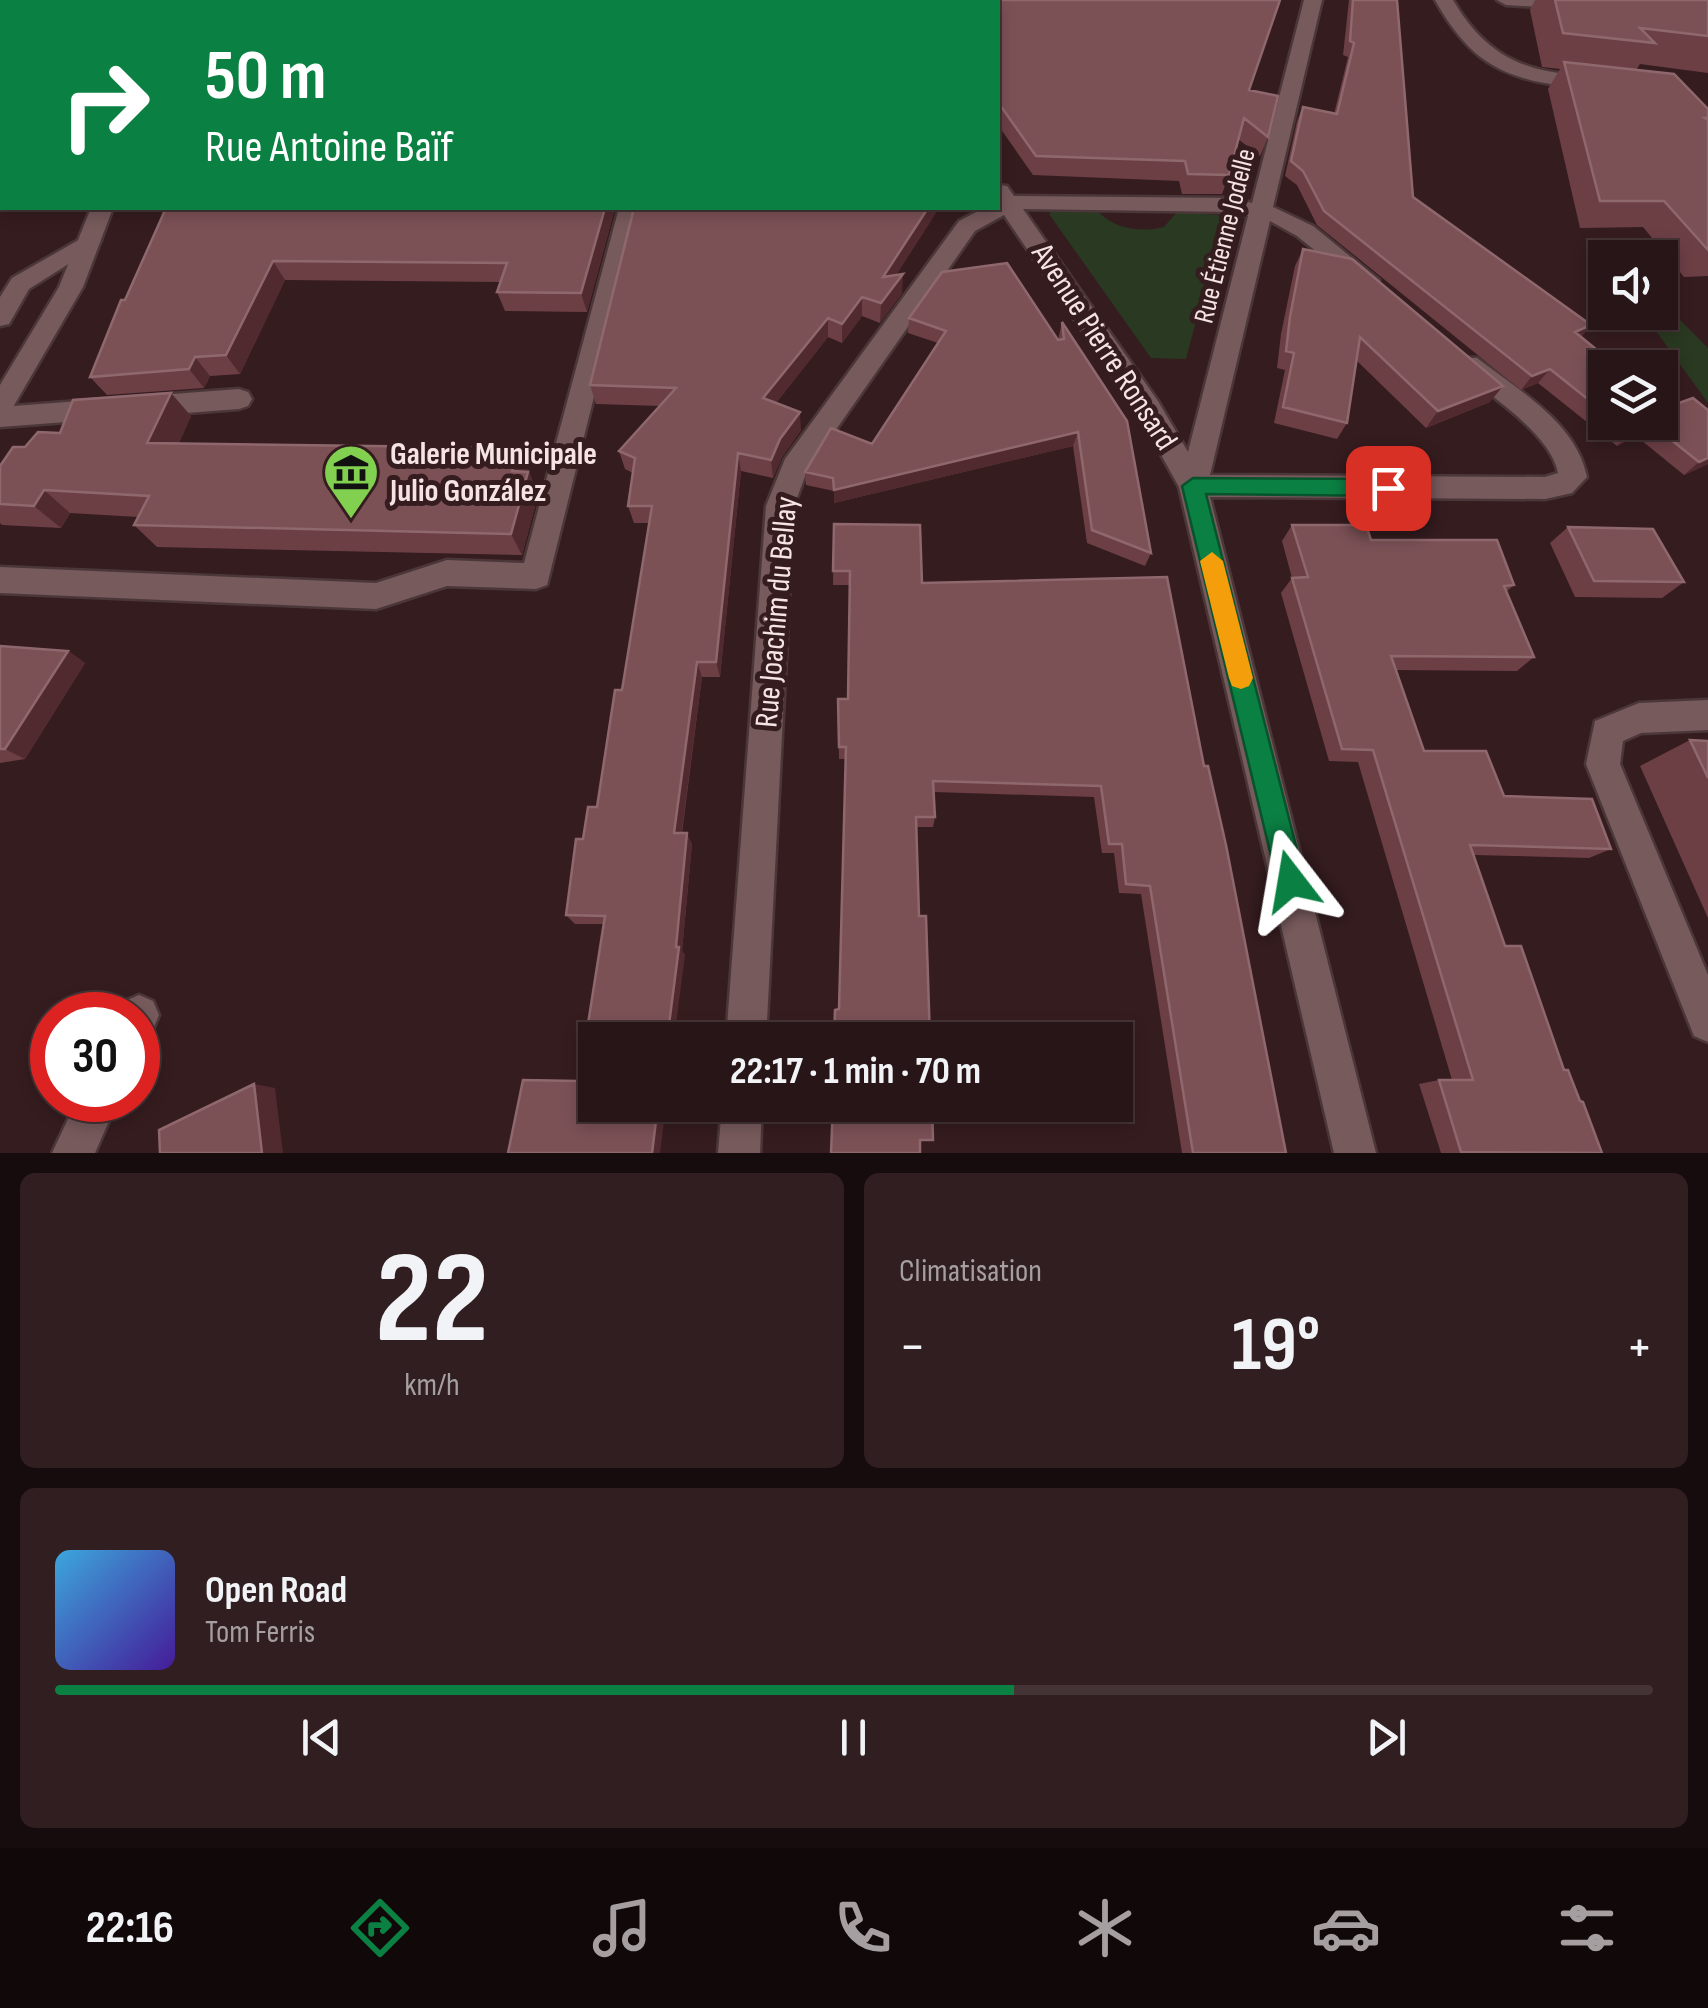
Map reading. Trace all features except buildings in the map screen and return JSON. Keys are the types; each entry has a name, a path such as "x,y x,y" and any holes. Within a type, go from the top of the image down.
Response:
{"street":[{"name":"Rue Étienne Jodelle","path":"1193,486 1313,0"},
{"path":"1444,0 1459,25 1486,58 1498,66 1538,78 1610,85"},
{"path":"1506,0 1598,6"},
{"path":"1003,196 1233,205 1262,212 1305,231 1389,298"},
{"name":"Avenue Pierre Ronsard","path":"1003,196 1149,408 1193,486 1355,1153"},
{"path":"0,407 66,297 101,210"},
{"path":"0,580 376,596 446,573 536,576 629,210"},
{"name":"Rue Joachim du Bellay","path":"747,1022 780,506 786,485 794,466 934,267 967,226 986,210"},
{"path":"0,318 20,284 89,242"},
{"path":"1193,486 1545,488 1562,486 1573,477 1568,454 1552,435 1448,348"},
{"path":"0,417 239,399"},
{"path":"1708,715 1640,718 1607,732 1603,764 1708,1022"},
{"path":"73,1153 88,1122"},
{"path":"738,1153 741,1122"}],"green space":[{"path":"1053,210 1098,211 1120,226 1147,230 1164,227 1177,212 1218,215 1223,219 1186,359 1151,358 1049,214"},
{"path":"1678,318 1708,348 1708,403 1678,361 1678,350 1670,350 1655,330 1678,330"}],"slow traffic":[{"path":"1212,561 1241,678"}],"place":[{"name":"Galerie Municipale Julio González","path":"351,521"}],"route":[{"path":"1291,881 1193,486 1388,488"}]}
